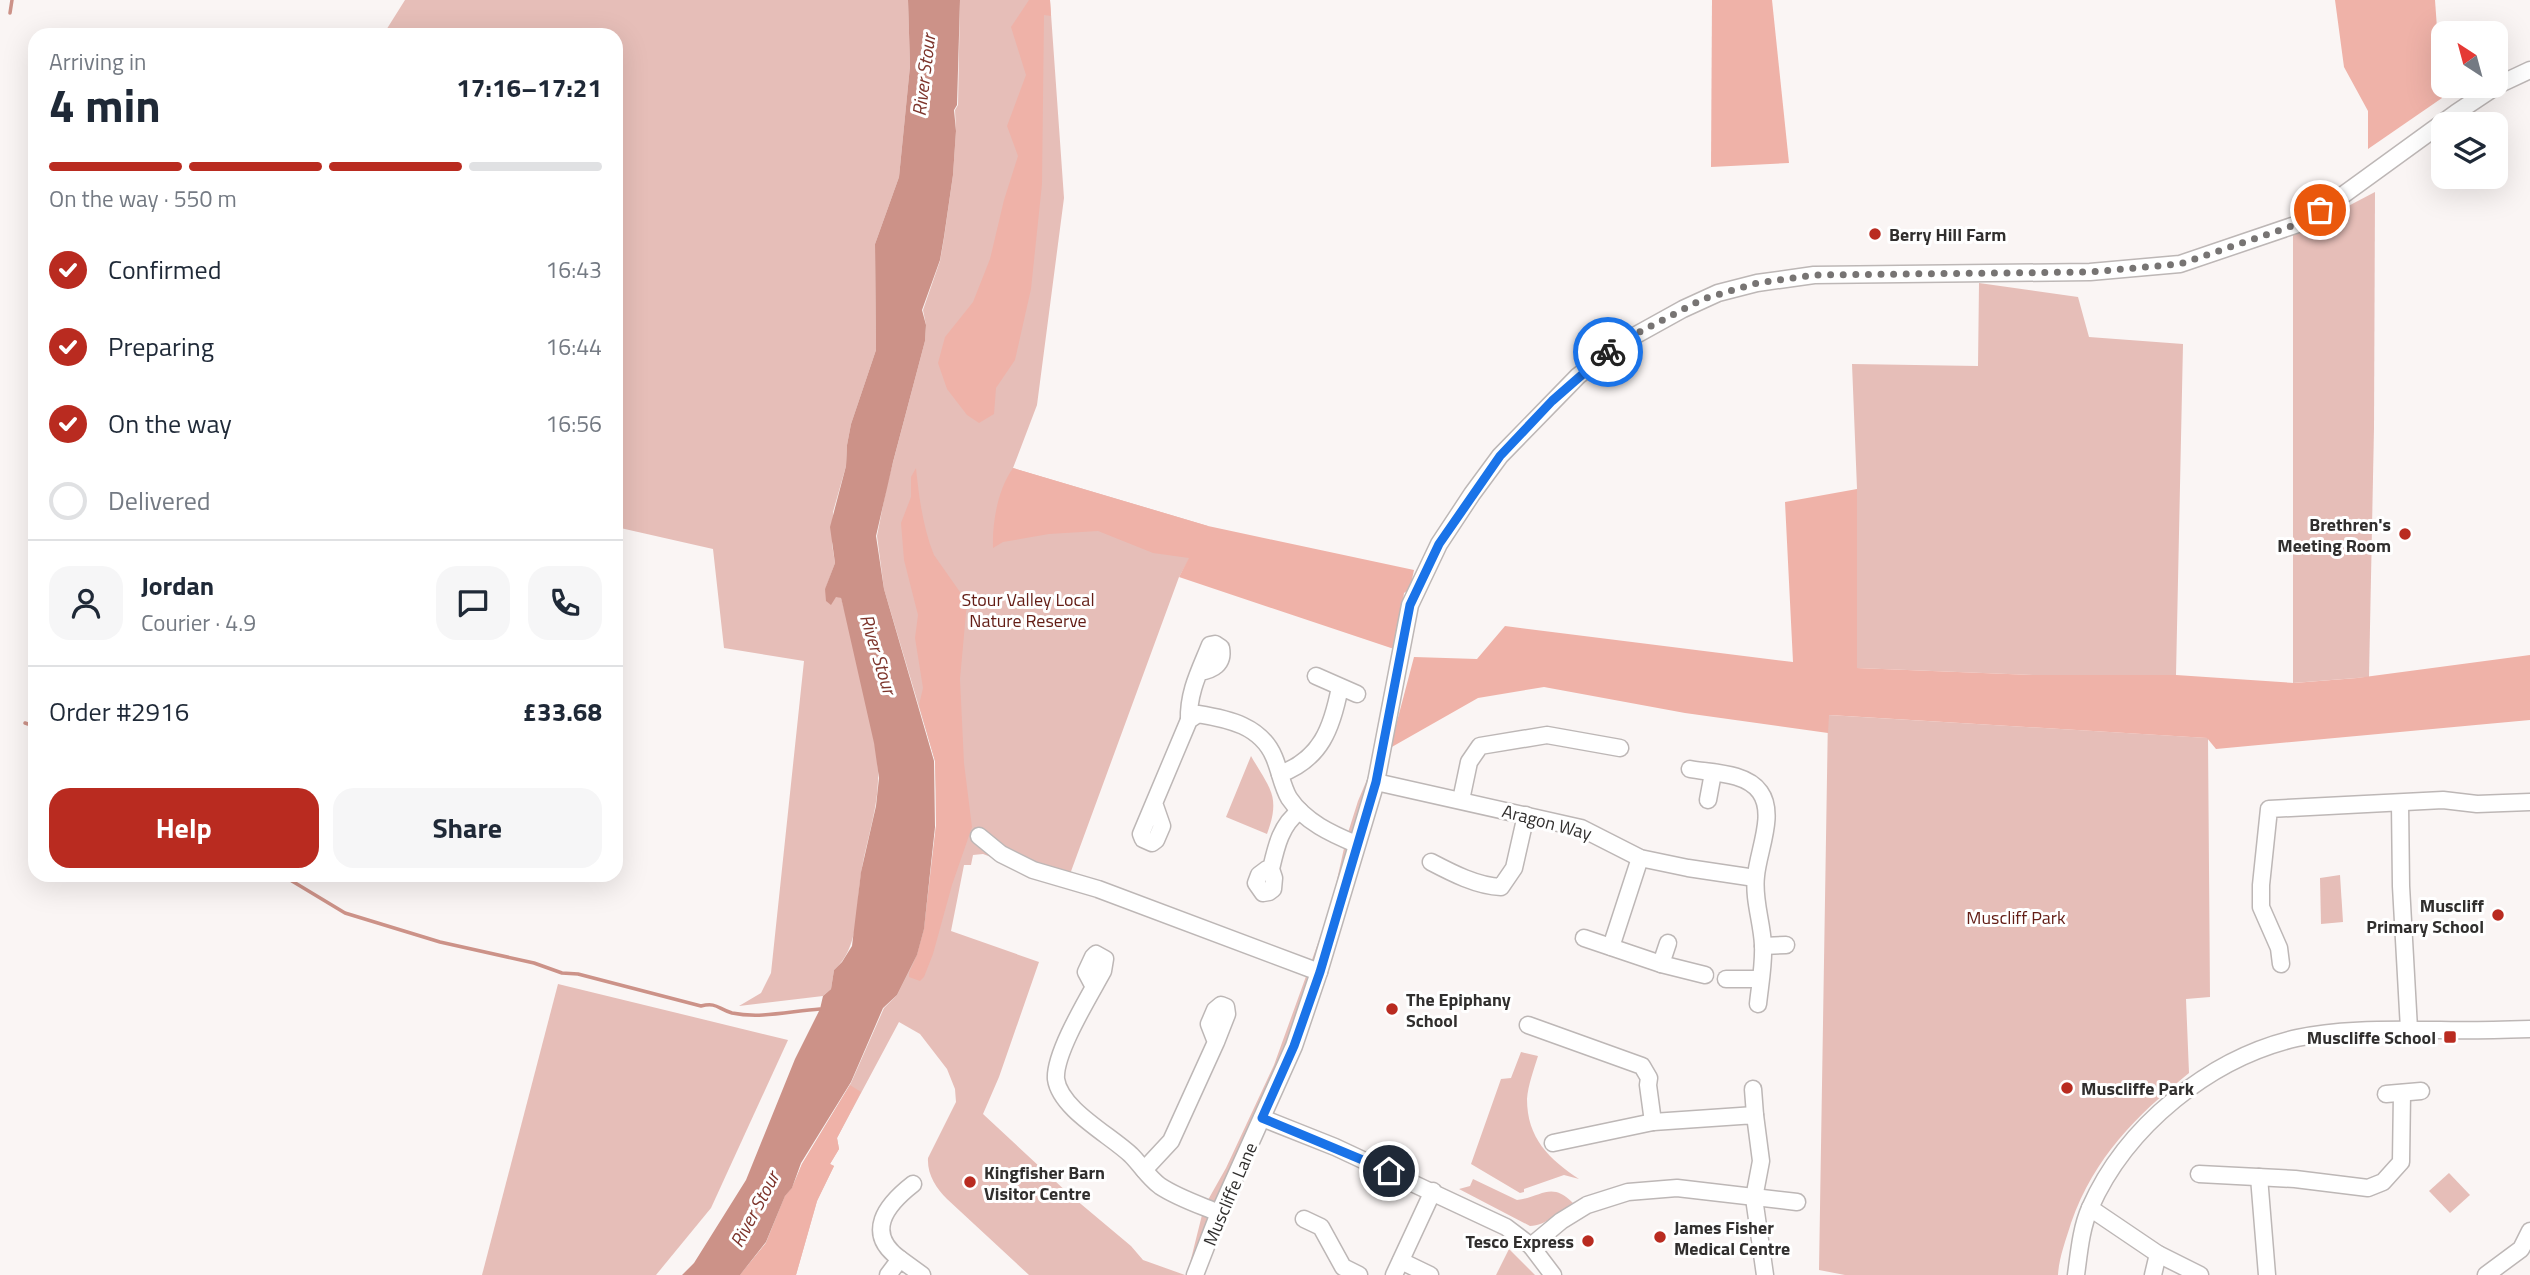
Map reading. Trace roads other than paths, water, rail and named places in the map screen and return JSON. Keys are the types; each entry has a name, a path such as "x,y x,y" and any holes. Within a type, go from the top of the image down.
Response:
{"street":[{"name":"Muscliffe Lane","path":"1195,1275 1219,1213 1294,1046 1320,972 1376,782 1410,605 1439,544 1493,466 1578,376 1632,336 1718,293 1782,279 1836,275 2090,272 2180,264 2298,224 2498,85 2530,71"},
{"path":"1154,803 1189,720 1191,693 1199,673"},
{"path":"1317,676 1357,694"},
{"path":"1280,774 1306,762 1315,752 1334,711 1340,687"},
{"path":"1189,720 1198,714 1225,719 1257,732 1267,743 1289,798 1300,811 1323,829 1356,844"},
{"path":"1461,800 1469,762 1480,746 1547,735 1620,748"},
{"path":"1690,769 1745,779 1757,788 1763,798 1766,817 1755,878 1763,946 1758,1004"},
{"path":"1708,800 1713,773"},
{"name":"Aragon Way","path":"1376,782 1581,828 1640,858 1755,878"},
{"path":"2281,964 2279,948 2261,907 2264,809 2444,800 2477,804 2530,802"},
{"path":"2400,803 2401,886 2409,1030"},
{"path":"1270,869 1279,838 1291,817 1300,811"},
{"path":"1431,862 1504,893 1514,868 1526,815"},
{"path":"979,836 1001,854 1033,870 1098,888 1320,972"},
{"path":"1611,947 1640,858"},
{"path":"1584,938 1661,964 1704,975"},
{"path":"1661,964 1668,943"},
{"path":"1763,946 1786,945"},
{"path":"1726,979 1760,979"},
{"path":"1094,987 1059,1056 1056,1078 1058,1086 1066,1100 1078,1112 1113,1139 1162,1187 1219,1213"},
{"path":"1528,1025 1642,1066 1649,1078 1653,1122"},
{"path":"2076,1275 2080,1242 2090,1208 2115,1164 2140,1131 2174,1100 2239,1059 2269,1046 2298,1038 2345,1032 2530,1029"},
{"path":"1144,1170 1171,1141 1216,1042"},
{"path":"1753,1088 1761,1161 1754,1198 1765,1275"},
{"path":"2199,1174 2368,1188 2383,1182 2401,1162 2394,1094 2421,1091"},
{"path":"1553,1143 1653,1122 1755,1115"},
{"path":"1262,1118 1335,1147 1506,1227 1531,1246 1553,1275"},
{"path":"2259,1178 2267,1275"},
{"path":"913,1184 888,1206 881,1226 887,1250 922,1275"},
{"path":"1531,1246 1587,1205 1628,1192 1677,1188 1797,1202"},
{"path":"1430,1275 1398,1268 1433,1191"},
{"path":"2090,1208 2158,1254 2200,1275"},
{"path":"1304,1219 1321,1227 1343,1267 1359,1275"},
{"path":"2486,1275 2521,1249 2530,1231"},
{"path":"2153,1275 2158,1254"},
{"path":"888,1275 900,1259"}],"water":[{"name":"River Stour","path":"908,0 960,0 957,105 954,110 956,131 944,237 940,260 922,310 926,325 925,341 876,536 884,589 934,761 935,827 924,929 917,955 897,995 883,1008 851,1082 801,1163 766,1242 740,1275 682,1275 694,1263 746,1180 795,1059 820,1009 823,996 831,989 834,970 852,946 861,872 876,806 879,778 874,743 841,598 836,597 831,605 826,601 825,589 835,563 830,527 846,466 851,424 876,350 875,244 899,177 910,66"}],"waterway":[{"path":"10,13 12,0"},
{"path":"294,882 345,913 440,942 534,963 562,973 578,974 701,1006 714,1005 743,1015 820,1009"}],"place":[{"name":"Berry Hill Farm","path":"1875,234"},
{"name":"Brethren's Meeting Room","path":"2405,534"},
{"name":"Muscliff Primary School","path":"2498,915"},
{"name":"The Epiphany School","path":"1392,1009"},
{"name":"Muscliffe School","path":"2450,1037"},
{"name":"Muscliffe Park","path":"2067,1088"},
{"name":"Kingfisher Barn Visitor Centre","path":"970,1182"},
{"name":"James Fisher Medical Centre","path":"1660,1237"},
{"name":"Tesco Express","path":"1588,1241"}],"park label":[{"name":"Stour Valley Local Nature Reserve","path":"1028,609"},
{"name":"Muscliff Park","path":"2016,917"}]}
